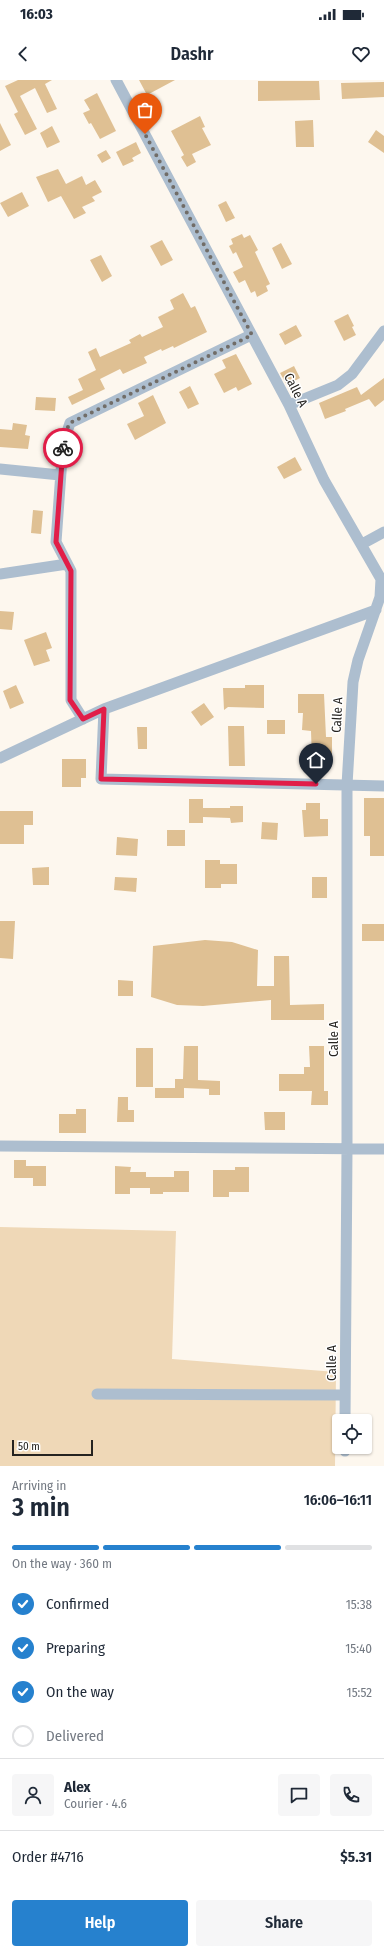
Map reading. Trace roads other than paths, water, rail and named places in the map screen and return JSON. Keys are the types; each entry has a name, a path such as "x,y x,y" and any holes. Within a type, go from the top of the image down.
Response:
{"street":[{"name":"Calle A","path":"116,80 289,405 324,480 381,579 380,596 358,660 353,682 347,785 345,1414"},
{"path":"289,405 338,384 352,374 384,331"},
{"path":"83,719 70,700 71,571 56,542 63,444 70,423 252,335"},
{"path":"0,468 60,475"},
{"path":"362,544 384,532"},
{"path":"0,574 67,564"},
{"path":"0,758 104,709 376,610"},
{"path":"104,709 101,779 384,786"},
{"path":"0,1146 384,1149"},
{"path":"97,1394 345,1395"}]}
